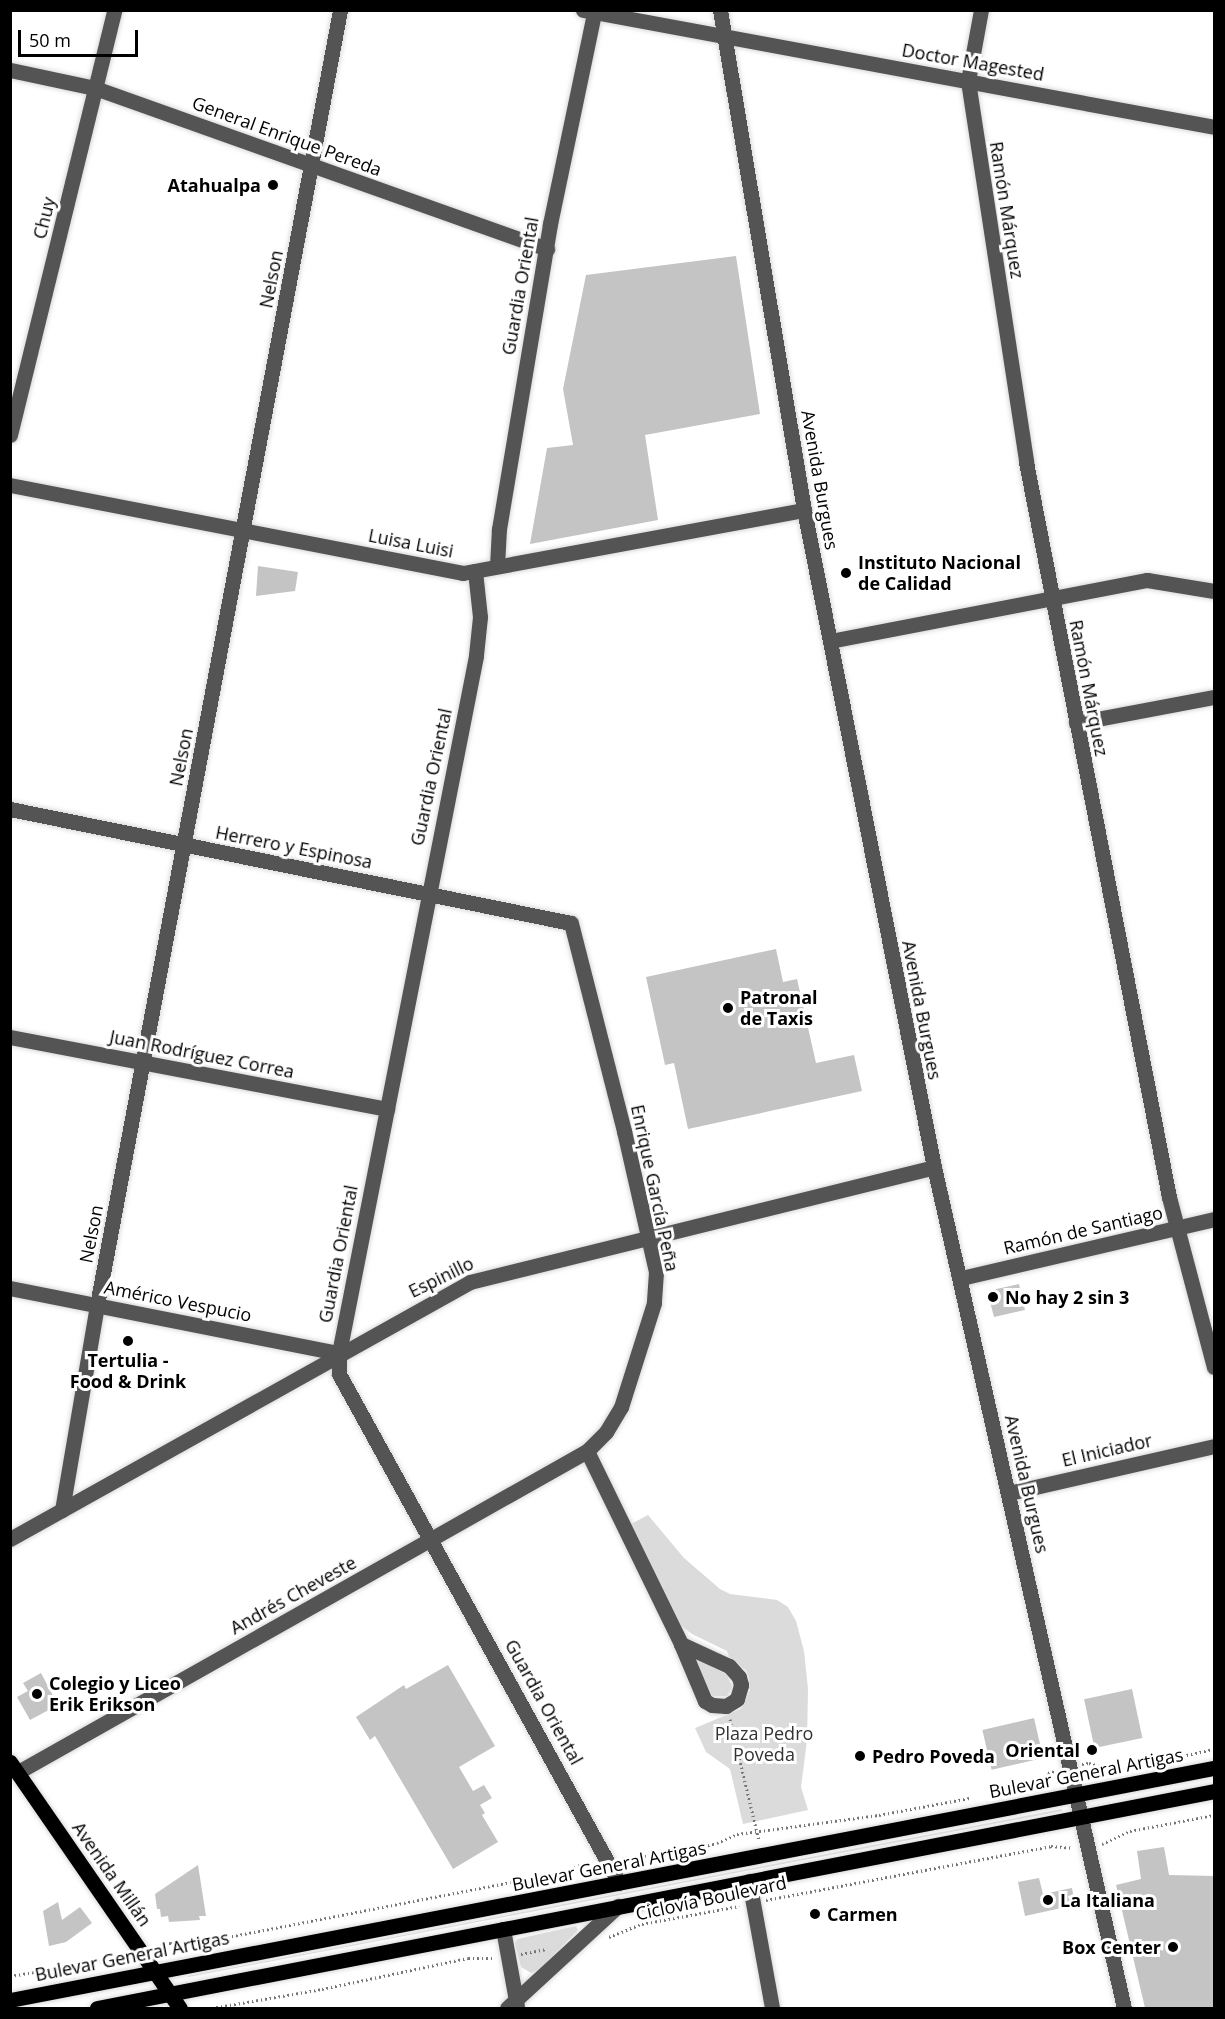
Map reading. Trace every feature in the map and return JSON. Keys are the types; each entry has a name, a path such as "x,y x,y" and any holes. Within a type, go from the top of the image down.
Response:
{"main road":[{"name":"Avenida Millán","path":"14,1767 180,2008"},
{"name":"Bulevar General Artigas","path":"10,2000 1215,1768"},
{"path":"97,2008 1215,1791"}],"street":[{"name":"Chuy","path":"10,435 114,10"},
{"name":"Nelson","path":"62,1510 97,1305 340,10"},
{"name":"Avenida Burgues","path":"720,10 804,510 934,1167 1125,2008"},
{"name":"Ramón Márquez","path":"981,10 968,81 1026,462 1177,1228 1215,1367"},
{"name":"Doctor Magested","path":"589,12 1215,128"},
{"name":"Guardia Oriental","path":"497,567 499,529 589,12"},
{"name":"General Enrique Pereda","path":"10,70 95,88 547,249"},
{"name":"Luisa Luisi","path":"10,485 453,571 475,571 804,510"},
{"name":"Guardia Oriental","path":"475,571 480,617 476,656 427,893 339,1353 339,1374 433,1539 619,1883"},
{"path":"830,641 1147,580 1215,591"},
{"path":"1076,723 1215,697"},
{"name":"Herrero y Espinosa","path":"10,810 570,923"},
{"name":"Enrique García Peña","path":"570,923 656,1272 654,1303 621,1407 606,1432 587,1451"},
{"name":"Juan Rodríguez Correa","path":"10,1037 387,1109"},
{"name":"Espinillo","path":"10,1539 339,1353 470,1282 934,1167"},
{"name":"Ramón de Santiago","path":"961,1278 1215,1220"},
{"name":"Américo Vespucio","path":"10,1288 339,1353"},
{"name":"El Iniciador","path":"1009,1493 1215,1446"},
{"path":"587,1451 681,1644 705,1701 712,1705 726,1706 737,1699 741,1692 739,1677 729,1666 681,1644"},
{"name":"Andrés Cheveste","path":"14,1767 433,1539 587,1451"},
{"path":"749,1881 772,2008"},
{"path":"513,2006 618,1906"},
{"path":"503,1929 509,1957 513,2006"}],"path":[{"path":"726,1706 762,1856"},
{"name":"Ciclovía Boulevard","path":"580,1943 602,1940 642,1924 1051,1846 1089,1847 1130,1831 1215,1815"},
{"path":"212,2008 322,1989 468,1958 509,1957 550,1949"}],"green space":[{"name":"Plaza Pedro Poveda","path":"648,1515 684,1558 720,1589 730,1594 777,1600 788,1607 796,1621 804,1651 808,1689 807,1741 801,1787 808,1810 743,1824 730,1769 706,1752 695,1728 741,1709 750,1691 749,1677 746,1670 730,1659 727,1651 692,1634 676,1622 631,1524"},
{"path":"700,1660 727,1675 732,1687 727,1696 712,1696 697,1665"},
{"path":"1062,1809 1062,1811 188,1977 188,1976"},
{"path":"576,1926 578,1930 539,1970 531,1973 521,1967 515,1944 517,1939"}],"building":[{"path":"736,256 760,414 645,435 658,520 530,544 547,448 573,445 563,389 586,275"},
{"path":"258,566 298,572 295,591 256,596"},
{"path":"776,949 783,982 797,979 816,1063 854,1055 862,1091 688,1129 674,1063 665,1065 646,977"},
{"path":"1019,1284 1025,1310 994,1317 989,1298 992,1290"},
{"path":"448,1665 495,1746 459,1767 473,1791 484,1785 492,1798 480,1805 485,1813 482,1815 498,1842 453,1869 375,1736 370,1740 356,1717 404,1685 406,1689"},
{"name":"Colegio y Liceo Erik Erikson","path":"41,1673 58,1705 30,1720 17,1697 28,1691 23,1683"},
{"path":"1132,1689 1142,1738 1094,1748 1084,1699"},
{"path":"1034,1718 1043,1758 992,1770 982,1730"},
{"name":"Box Center","path":"1164,1847 1169,1875 1215,1876 1215,2008 1145,2008 1116,1885 1141,1879 1137,1851"},
{"path":"198,1865 206,1916 199,1916 200,1920 169,1922 168,1916 161,1917 160,1909 157,1909 155,1894"},
{"name":"La Italiana","path":"1039,1878 1043,1894 1072,1888 1075,1905 1025,1916 1018,1882"},
{"path":"58,1902 62,1920 80,1907 92,1923 66,1942 49,1946 43,1911"}],"place":[{"name":"Atahualpa","path":"273,185"},
{"name":"Instituto Nacional de Calidad","path":"846,573"},
{"name":"Patronal de Taxis","path":"728,1008"},
{"name":"No hay 2 sin 3","path":"993,1297"},
{"name":"Tertulia - Food & Drink","path":"128,1341"},
{"name":"Colegio y Liceo Erik Erikson","path":"37,1694"},
{"name":"Oriental","path":"1092,1750"},
{"name":"Pedro Poveda","path":"860,1756"},
{"name":"La Italiana","path":"1048,1900"},
{"name":"Carmen","path":"815,1914"},
{"name":"Box Center","path":"1173,1947"}]}
